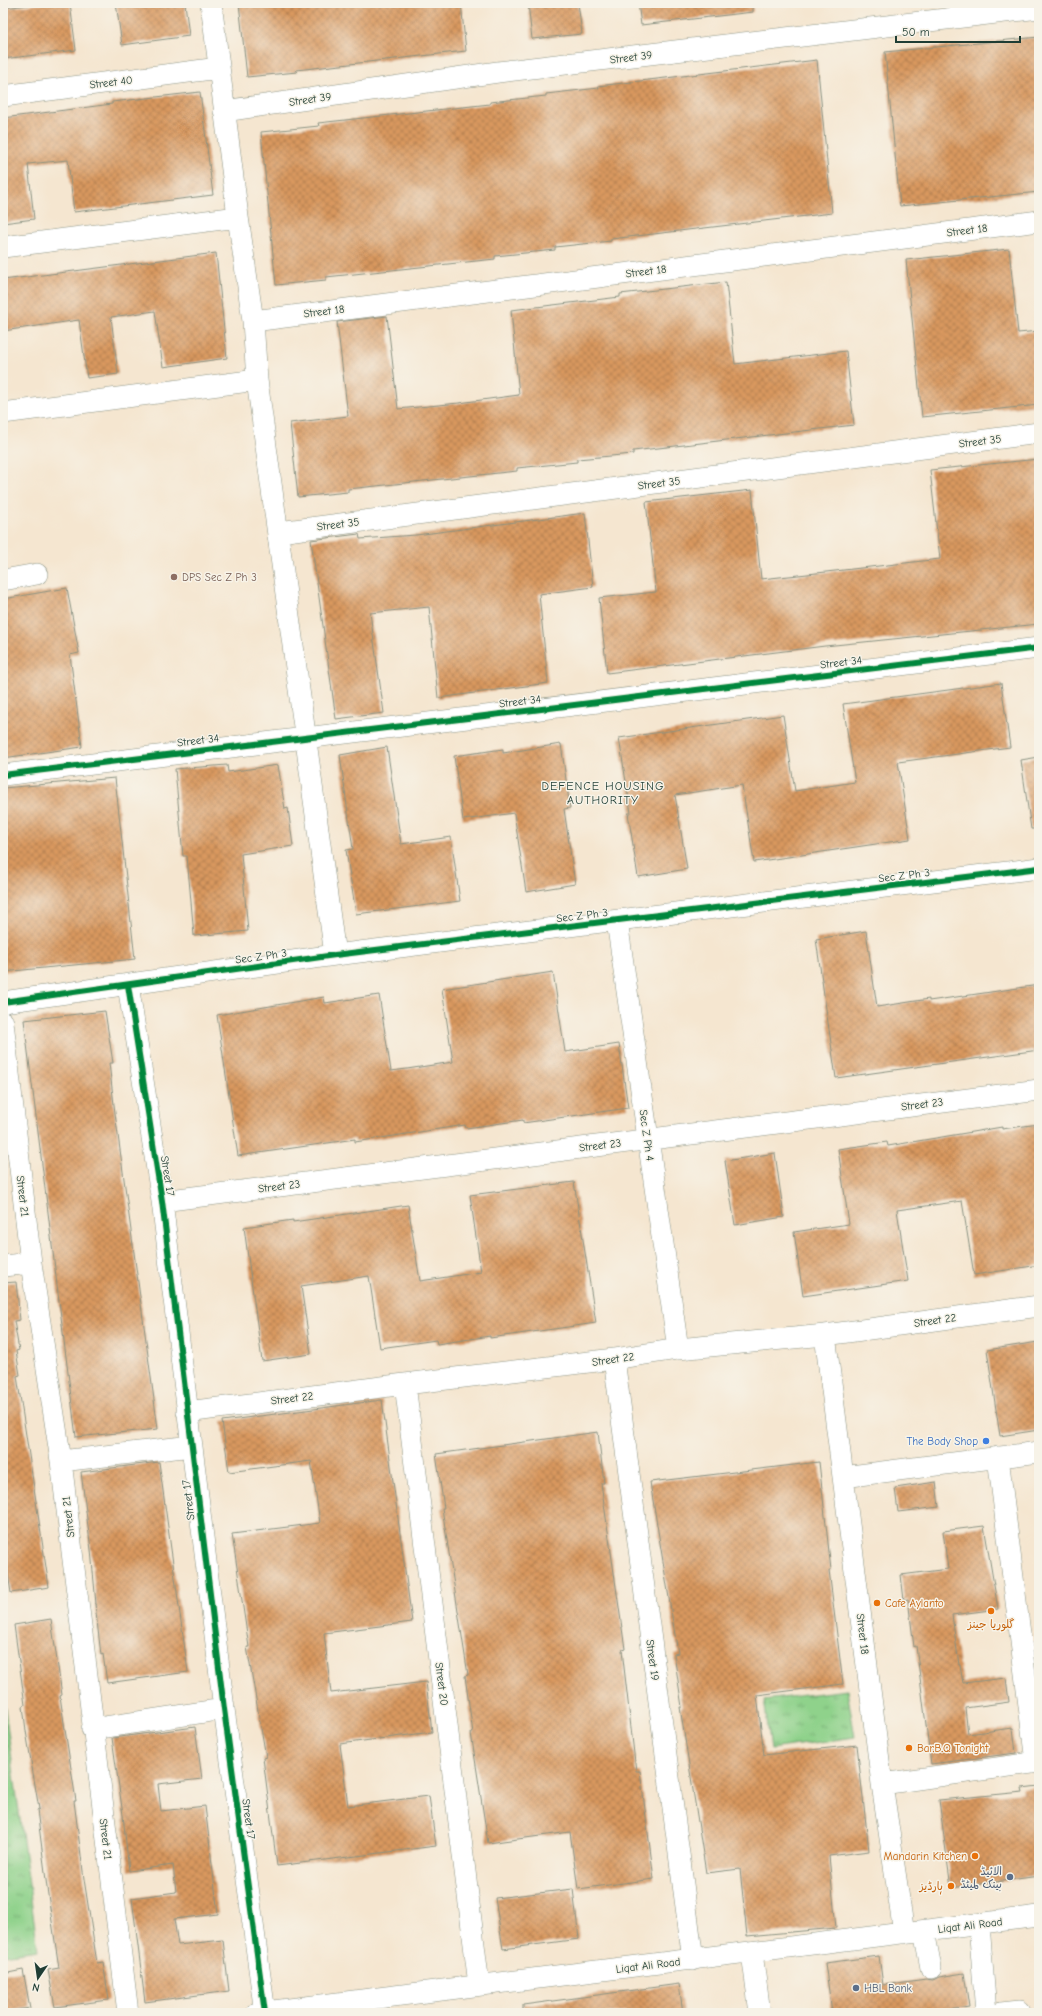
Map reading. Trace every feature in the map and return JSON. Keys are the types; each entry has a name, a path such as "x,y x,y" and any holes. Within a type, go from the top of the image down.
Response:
{"street":[{"path":"211,3 238,217 253,320 257,380 279,532 335,955"},
{"name":"Street 39","path":"224,111 498,72 1039,8"},
{"name":"Street 40","path":"3,96 219,68"},
{"path":"3,247 238,217"},
{"name":"Street 18","path":"253,320 1039,221"},
{"path":"3,412 257,380"},
{"name":"Street 35","path":"279,532 1039,434"},
{"path":"3,580 37,574"},
{"name":"Street 34","path":"3,775 1039,648"},
{"name":"Sec Z Ph 3","path":"3,1002 335,955 1039,868"},
{"name":"Sec Z Ph 4","path":"617,921 678,1349"},
{"name":"Street 17","path":"128,985 162,1201 262,2013"},
{"name":"Street 21","path":"3,1022 9,1134 31,1263 61,1461 92,1729 128,2013"},
{"name":"Street 23","path":"162,1201 1039,1090"},
{"path":"3,1266 31,1263"},
{"name":"Street 22","path":"187,1412 614,1359 678,1349 825,1335 1039,1306"},
{"name":"Street 18","path":"825,1335 882,1784 904,1933"},
{"name":"Street 19","path":"614,1359 693,1960"},
{"name":"Street 20","path":"404,1384 479,1985"},
{"path":"61,1461 192,1446"},
{"path":"843,1477 1039,1452"},
{"path":"882,1784 1037,1762 998,1457"},
{"path":"92,1729 224,1709"},
{"name":"Liqat Ali Road","path":"262,2013 1039,1916"},
{"path":"979,1924 986,2013"},
{"path":"924,1931 931,1968"},
{"path":"752,1953 760,2013"}],"green space":[{"path":"847,1690 855,1737 771,1749 764,1700"},
{"path":"3,1695 38,1950 3,1955"}],"building":[{"path":"47,3 70,3 76,50 3,59 3,8"},
{"path":"116,3 185,3 189,36 122,45"},
{"path":"239,3 461,3 466,51 247,77"},
{"path":"528,3 578,3 582,34 532,39"},
{"path":"638,3 753,3 753,12 641,25"},
{"path":"1039,37 1039,192 900,206 885,52"},
{"path":"817,60 832,213 611,239 611,241 555,247 555,250 495,256 495,259 326,277 326,280 276,285 261,132 319,126 318,123 490,104 490,102 599,88 598,86"},
{"path":"200,92 213,195 74,212 68,160 28,164 34,219 3,223 3,118 112,104 112,102"},
{"path":"1009,249 1018,333 1039,331 1039,405 922,417 906,260"},
{"path":"216,253 227,358 163,367 155,311 111,317 118,374 87,378 79,320 3,331 3,280"},
{"path":"726,282 735,364 846,351 854,425 633,451 633,454 577,459 577,462 517,468 517,471 348,489 348,492 298,497 290,423 348,416 337,322 387,316 398,409 459,403 519,395 511,310 620,297 620,294"},
{"path":"1039,459 1039,624 825,646 607,673 599,598 656,592 646,502 752,490 761,579 826,572 940,559 930,470"},
{"path":"585,513 593,587 539,594 548,683 438,698 429,607 370,613 384,713 336,719 311,540 359,534 360,539 416,535"},
{"path":"67,588 79,653 70,655 82,747 3,758 3,599"},
{"path":"1001,683 1010,747 898,762 910,839 754,862 742,785 675,795 687,869 638,877 628,813 631,813 619,738 783,715 795,791 855,782 843,704"},
{"path":"561,744 570,808 564,809 575,884 526,892 514,813 463,820 454,756 503,749 503,753"},
{"path":"387,747 401,844 451,837 460,901 356,914 346,850 353,849 340,755"},
{"path":"1039,757 1039,829 1031,829 1021,760"},
{"path":"227,765 228,772 278,765 285,809 288,808 293,846 241,854 248,931 194,936 187,856 183,856 175,769"},
{"path":"115,778 135,959 3,972 3,788"},
{"path":"866,931 877,1007 1039,985 1039,1050 836,1078 816,939"},
{"path":"553,972 565,1052 619,1044 628,1108 523,1123 523,1120 466,1128 465,1125 355,1142 355,1139 238,1156 217,1015 324,997 325,1003 379,995 391,1071 407,1069 453,1062 442,989"},
{"path":"105,1011 113,1063 109,1063 115,1113 158,1429 76,1437 24,1020"},
{"path":"1039,1124 1039,1265 974,1275 962,1201 897,1210 908,1281 803,1296 794,1232 849,1224 838,1149 887,1142 888,1146 1002,1127 1002,1129"},
{"path":"775,1153 784,1217 735,1225 725,1161"},
{"path":"574,1182 596,1323 490,1338 490,1336 437,1344 436,1340 380,1348 369,1276 301,1286 311,1354 262,1361 244,1227 293,1220 293,1222 408,1205 420,1281 481,1272 470,1195"},
{"path":"16,1282 20,1320 14,1321 19,1350 16,1351 20,1375 17,1376 49,1587 11,1593 3,1541 3,1283"},
{"path":"1038,1342 1039,1430 1000,1436 987,1350"},
{"path":"382,1400 412,1622 324,1633 331,1693 426,1682 432,1732 340,1744 348,1806 429,1796 436,1846 277,1866 263,1758 266,1757 247,1647 249,1647 232,1534 320,1523 311,1461 229,1472 222,1421"},
{"path":"598,1432 604,1483 601,1483 625,1649 622,1650 636,1771 640,1771 654,1879 578,1889 570,1832 488,1843 471,1733 473,1733 465,1676 468,1675 442,1508 444,1508 436,1454"},
{"path":"159,1462 188,1672 107,1683 103,1654 101,1655 91,1550 81,1472"},
{"path":"819,1462 831,1570 829,1570 843,1684 757,1695 764,1755 857,1745 869,1851 829,1856 836,1928 747,1936 740,1869 706,1873 680,1707 682,1707 674,1654 678,1653 650,1482"},
{"path":"936,1482 939,1507 898,1512 895,1488"},
{"path":"984,1526 998,1609 952,1615 959,1665 963,1683 1006,1678 1009,1702 965,1708 968,1734 1013,1728 1016,1753 931,1764 916,1646 914,1647 908,1599 904,1600 901,1575 948,1569 943,1531"},
{"path":"51,1619 62,1695 60,1696 76,1801 74,1801 84,1879 97,1963 103,1962 109,2000 55,2007 48,1970 59,1968 37,1810 39,1809 26,1731 23,1706 25,1705 14,1625"},
{"path":"195,1727 202,1779 158,1784 161,1811 205,1806 218,1914 174,1919 178,1945 223,1940 229,1991 145,2002 132,1898 176,1892 173,1865 129,1871 112,1738"},
{"path":"1039,1786 1039,1827 1035,1828 1039,1876 951,1888 939,1800 1023,1792 1022,1788"},
{"path":"573,1889 579,1939 503,1949 495,1898"},
{"path":"879,1956 883,1985 926,1979 933,1980 939,1977 964,1973 969,2007 929,2013 832,2013 825,1963"},
{"path":"23,1970 30,2008 3,2012 3,1974"},
{"path":"679,1984 683,2013 523,2013 523,2005"}],"cycle path":[{"path":"3,775 1039,648"},
{"path":"3,1002 335,955 1039,868"},
{"path":"128,985 162,1201 224,1709 265,2013"}],"place":[{"name":"DPS Sec Z Ph 3","path":"174,577"},
{"name":"The Body Shop","path":"986,1441"},
{"name":"Cafe Aylanto","path":"877,1603"},
{"name":"گلوریا جینز","path":"991,1611"},
{"name":"Bar.B.Q Tonight","path":"909,1748"},
{"name":"Mandarin Kitchen","path":"975,1856"},
{"name":"الائیڈ بینک لمیٹڈ","path":"1010,1877"},
{"name":"ہارڈیز","path":"951,1886"},
{"name":"HBL Bank","path":"856,1988"}],"district":[{"name":"DEFENCE HOUSING AUTHORITY","path":"603,793"}]}
